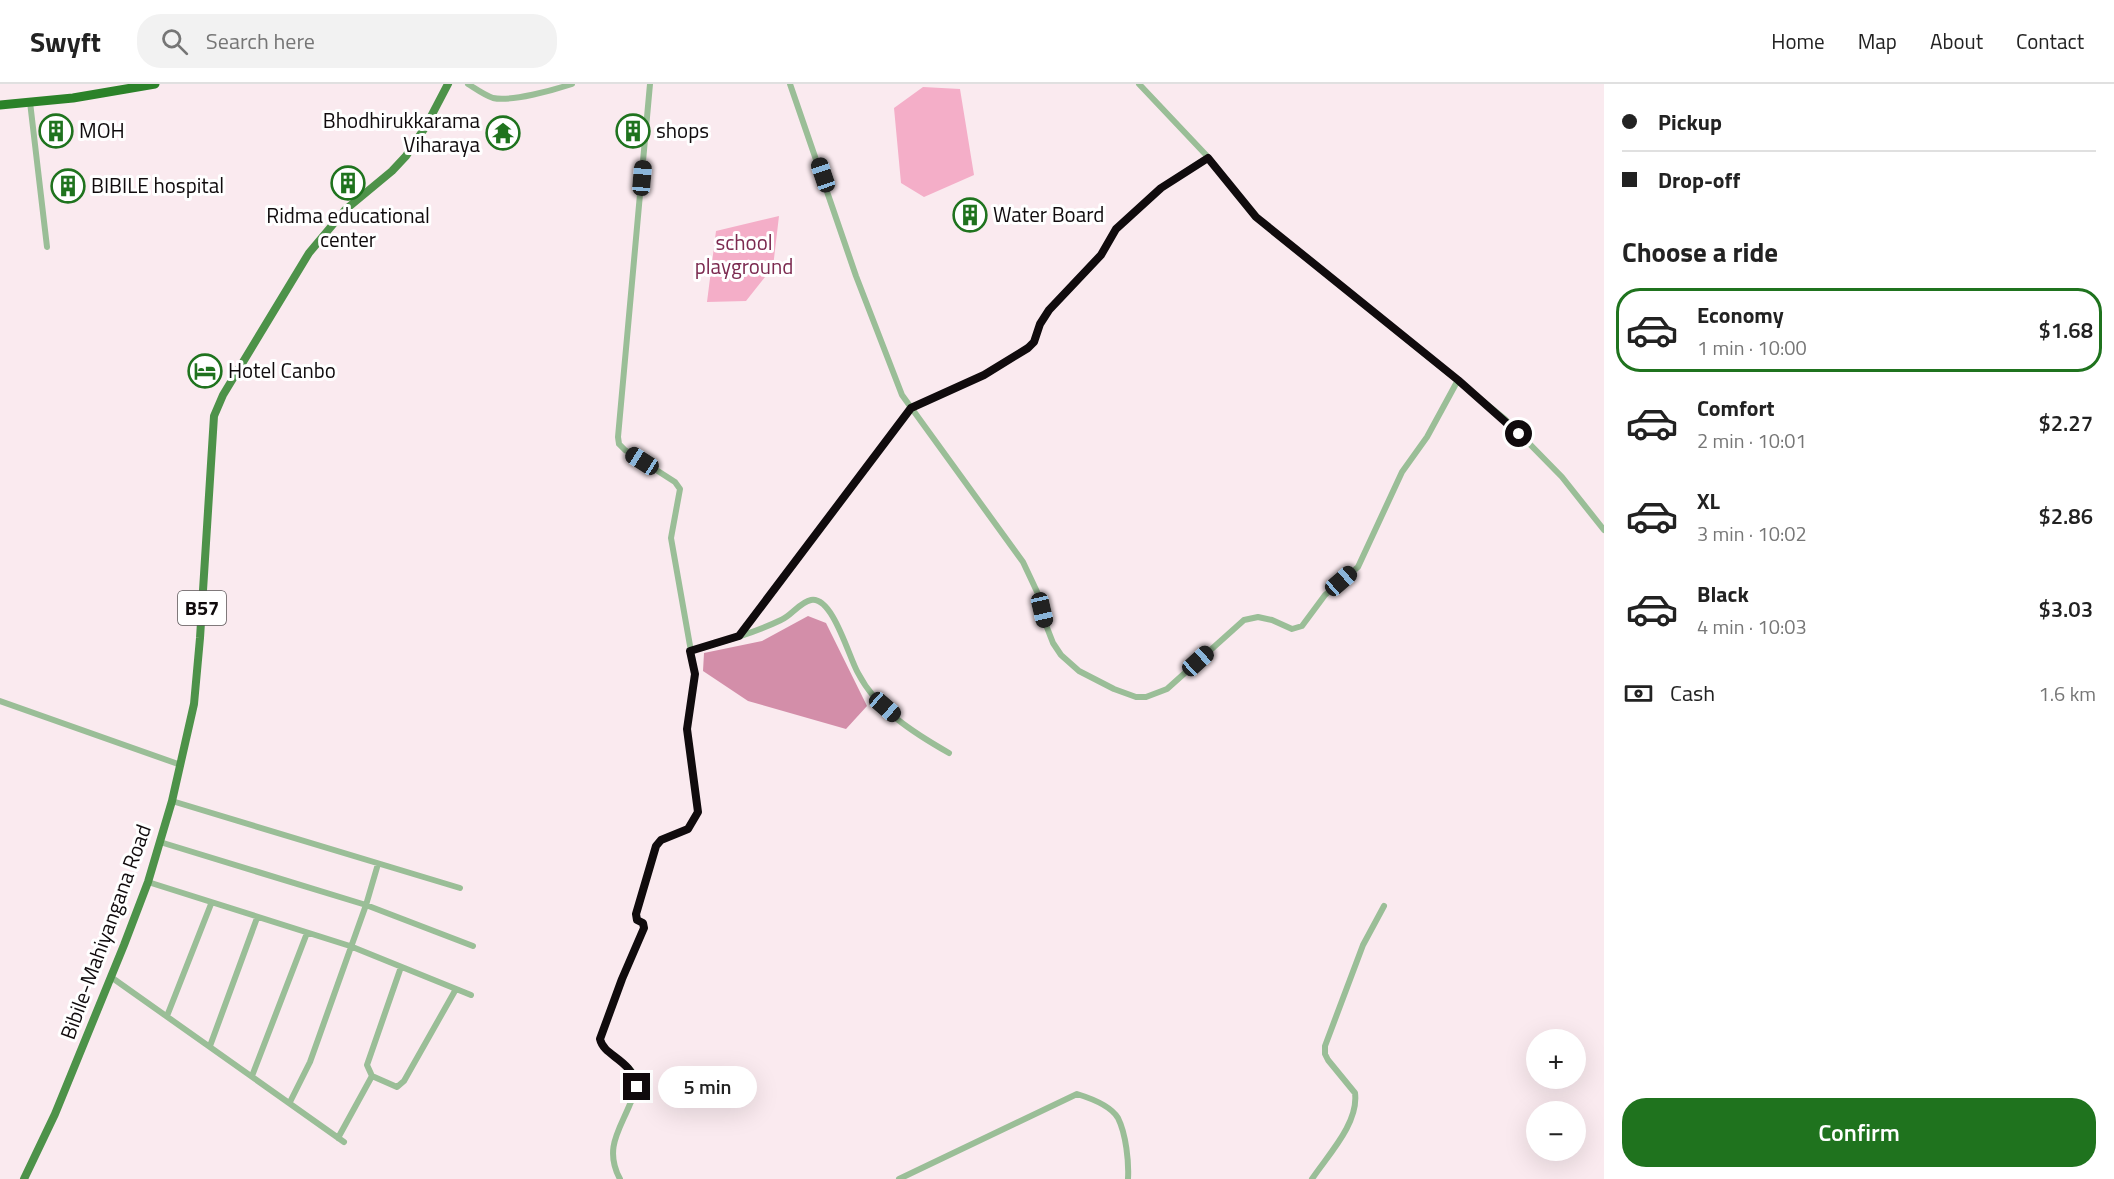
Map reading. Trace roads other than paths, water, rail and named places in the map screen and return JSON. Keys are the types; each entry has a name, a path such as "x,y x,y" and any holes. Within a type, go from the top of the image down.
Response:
{"highway":[{"path":"0,105 73,98 155,84"}],"main road":[{"name":"Bibile-Mahiyangana Road","path":"24,1179 55,1114 148,882 181,765 194,704 214,416 223,394 309,253 345,210 392,171 406,156 426,126 448,84"}],"street":[{"path":"468,84 486,95 500,99 525,96 572,84"},
{"path":"620,1179 613,1163 614,1138 637,1087 634,1075 628,1066 602,1045 600,1039 644,928 643,923 637,920 636,914 656,846 661,840 688,829 698,812 687,729 695,674 671,538 680,489 675,482 625,450 619,444 618,437 650,84"},
{"path":"790,84 856,276 902,395 1023,562 1039,596 1053,643 1061,656 1079,671 1114,689 1136,697 1146,697 1167,689 1244,620 1258,617 1272,620 1292,629 1302,626 1325,595 1358,567 1402,472 1427,437 1458,380"},
{"path":"1138,84 1208,158 1256,217 1505,419 1562,477 1604,530"},
{"path":"30,102 47,247"},
{"path":"739,636 911,410 984,375 1028,348 1034,342 1040,324 1049,310 1101,255 1116,229 1161,188 1208,158"},
{"path":"690,651 785,619 808,600 816,600 822,603 838,624 857,672 871,695 912,731 949,753"},
{"path":"0,701 181,765"},
{"path":"172,801 460,888"},
{"path":"160,842 366,905 473,946"},
{"path":"290,1102 310,1062 366,905 378,864"},
{"path":"148,882 211,904 350,946 471,994"},
{"path":"167,1016 211,904"},
{"path":"1312,1179 1351,1122 1355,1109 1355,1093 1328,1060 1325,1046 1363,945 1384,906"},
{"path":"210,1046 257,918"},
{"path":"252,1076 307,933"},
{"path":"401,967 367,1065 372,1076 397,1087 404,1081 456,989"},
{"path":"111,977 344,1142"},
{"path":"338,1137 372,1076"},
{"path":"899,1179 1077,1094 1095,1099 1117,1117 1129,1157 1128,1179"}],"place":[{"name":"MOH","path":"56,131"},
{"name":"shops","path":"633,131"},
{"name":"Bhodhirukkarama Viharaya","path":"503,133"},
{"name":"Ridma educational center","path":"348,183"},
{"name":"BIBILE hospital","path":"68,186"},
{"name":"Water Board","path":"970,215"},
{"name":"Hotel Canbo","path":"205,371"}],"park label":[{"name":"school playground","path":"744,255"}]}
